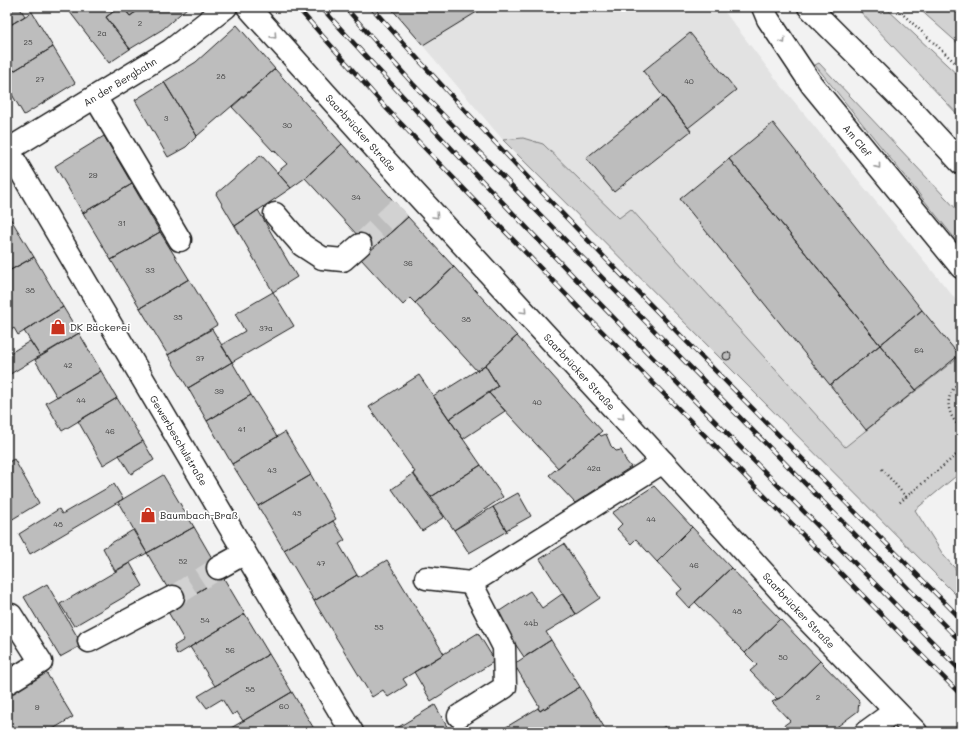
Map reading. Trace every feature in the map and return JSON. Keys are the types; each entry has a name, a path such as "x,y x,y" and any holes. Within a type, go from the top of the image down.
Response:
{"street":[{"name":"An der Bergbahn","path":"8,149 170,51 226,7"},
{"name":"Saarbrücker Straße","path":"248,7 408,199 663,462 795,606 916,732"},
{"name":"Am Clef","path":"763,7 768,19 812,85 961,267"},
{"path":"809,7 912,110 961,163"},
{"path":"95,97 180,240"},
{"name":"Gewerbeschulstraße","path":"8,149 352,732"},
{"path":"275,214 302,245 322,258 343,260 360,245"},
{"path":"426,578 471,583 663,462"},
{"path":"218,568 245,553"},
{"path":"459,716 505,687 504,647 471,583"},
{"path":"89,641 173,597"},
{"path":"7,683 41,662 11,615"},
{"path":"866,732 895,711"}],"path":[{"path":"895,7 961,68"},
{"path":"961,380 954,387 948,405 954,421 961,428"},
{"path":"898,504 961,451"},
{"path":"882,469 906,497"}],"shaded area":[{"path":"390,7 721,7 779,83 961,306 961,355 845,447 631,209 619,219 543,144 523,138 503,140"},
{"path":"856,7 874,7 881,14 886,8 961,78 961,118"},
{"path":"917,7 950,7 961,16 961,46"},
{"path":"819,63 961,214 961,246 815,65"},
{"path":"523,138 543,144 619,218 631,209 845,447 961,355 961,472 915,510 944,556 961,575 961,600 503,140"}],"building":[{"path":"7,7 19,7 25,16 7,27"},
{"path":"66,7 120,7 106,17 130,49 109,63"},
{"path":"120,7 123,7 130,16 143,7 188,7 163,29 130,49 106,17"},
{"path":"123,7 143,7 130,16"},
{"path":"390,7 485,7 423,45"},
{"path":"32,12 53,47 7,75 7,27"},
{"path":"237,25 275,69 197,136 164,82 196,62"},
{"path":"690,33 736,90 688,128 643,71"},
{"path":"53,47 75,83 24,115 7,86 7,75"},
{"path":"275,69 342,144 305,178 291,188 277,172 287,164 232,107"},
{"path":"164,82 197,136 186,147 168,157 135,100"},
{"path":"663,96 691,131 614,192 586,158"},
{"path":"773,123 922,310 880,345 729,159"},
{"path":"104,136 132,184 83,213 55,166"},
{"path":"342,144 408,217 371,250 305,178"},
{"path":"261,155 291,188 235,226 216,194"},
{"path":"729,159 880,345 830,385 680,199"},
{"path":"132,184 160,232 111,260 83,213"},
{"path":"258,210 297,277 273,292 235,226"},
{"path":"7,213 34,257 7,272"},
{"path":"408,217 454,267 415,303 410,298 403,305 361,259"},
{"path":"160,232 189,279 140,308 111,260"},
{"path":"34,257 63,307 18,335 14,328 10,331 7,329 7,272"},
{"path":"454,267 517,336 477,371 415,303"},
{"path":"189,279 217,325 168,355 140,308"},
{"path":"273,292 294,326 232,362 221,345 245,331 235,314"},
{"path":"63,307 79,333 40,356 24,331"},
{"path":"922,310 959,355 916,390 880,345"},
{"path":"212,329 232,362 188,388 168,355"},
{"path":"79,333 101,371 57,397 35,360"},
{"path":"517,336 602,431 558,468 489,393 498,386 485,365"},
{"path":"30,341 40,356 7,376 7,355"},
{"path":"880,345 916,390 866,430 830,385"},
{"path":"725,352 729,352 731,356 729,360 725,360 723,358 723,354"},
{"path":"232,362 251,395 207,421 188,388"},
{"path":"485,365 498,386 449,419 433,396"},
{"path":"101,371 117,398 62,431 46,403"},
{"path":"419,375 481,465 431,497 413,473 415,472 369,407"},
{"path":"489,393 505,411 463,439 449,419"},
{"path":"251,395 277,437 232,464 207,421"},
{"path":"117,398 143,441 103,465 78,421"},
{"path":"285,432 311,475 258,506 232,464"},
{"path":"599,434 601,436 606,434 611,446 616,451 621,450 626,461 631,467 575,503 549,475"},
{"path":"143,441 154,460 131,474 119,455"},
{"path":"14,459 39,503 11,520 7,514 7,463"},
{"path":"481,465 503,497 454,530 431,497"},
{"path":"413,474 444,517 422,531 392,489"},
{"path":"163,475 194,527 147,553 118,502"},
{"path":"311,475 336,519 284,550 258,506"},
{"path":"114,484 123,499 30,554 19,534 59,509 62,514"},
{"path":"654,486 692,527 657,562 636,539 631,544 617,529 622,524 612,513"},
{"path":"518,493 531,516 506,530 493,507"},
{"path":"493,507 507,531 469,553 454,530"},
{"path":"333,521 345,540 339,544 357,575 314,601 284,550"},
{"path":"194,527 223,577 177,604 147,553"},
{"path":"692,527 731,568 689,608 676,594 682,589 657,562"},
{"path":"133,530 147,553 115,571 103,548"},
{"path":"564,544 600,598 576,614 540,559"},
{"path":"387,560 444,654 403,679 407,685 388,697 383,690 372,697 314,601 357,575 358,577"},
{"path":"130,563 143,586 74,626 60,604"},
{"path":"731,568 780,619 745,653 695,602"},
{"path":"223,577 245,614 177,655 174,646 184,640 167,610"},
{"path":"47,584 82,645 60,657 24,597"},
{"path":"530,591 542,608 562,594 576,614 546,632 551,640 524,657 495,614"},
{"path":"245,614 269,654 215,686 190,647"},
{"path":"780,619 820,661 784,696 777,699 750,671 757,665 745,653"},
{"path":"478,633 495,661 431,701 414,672"},
{"path":"551,640 580,687 540,711 538,708 539,706 514,664"},
{"path":"269,654 292,692 243,721 237,712 232,715 222,699 207,708 198,696"},
{"path":"820,661 859,701 858,711 830,732 775,732 790,721 772,702 784,696"},
{"path":"44,669 73,717 48,732 7,732 7,691"},
{"path":"580,687 607,732 498,732 538,708 540,711 544,709"},
{"path":"292,692 316,732 224,732 243,721"},
{"path":"435,705 450,732 392,731"},
{"path":"665,726 669,732 656,732"}],"tunnel":[{"path":"360,245 402,205"},
{"path":"173,597 218,568"}],"railway":[{"path":"297,7 387,109 580,309 961,695"},
{"path":"321,7 557,260 961,671"},
{"path":"345,7 413,84 961,642"},
{"path":"371,7 442,86 588,240 961,619"}],"place":[{"name":"DK Bäckerei","path":"58,327"},
{"name":"Baumbach-Braß","path":"148,515"}]}
